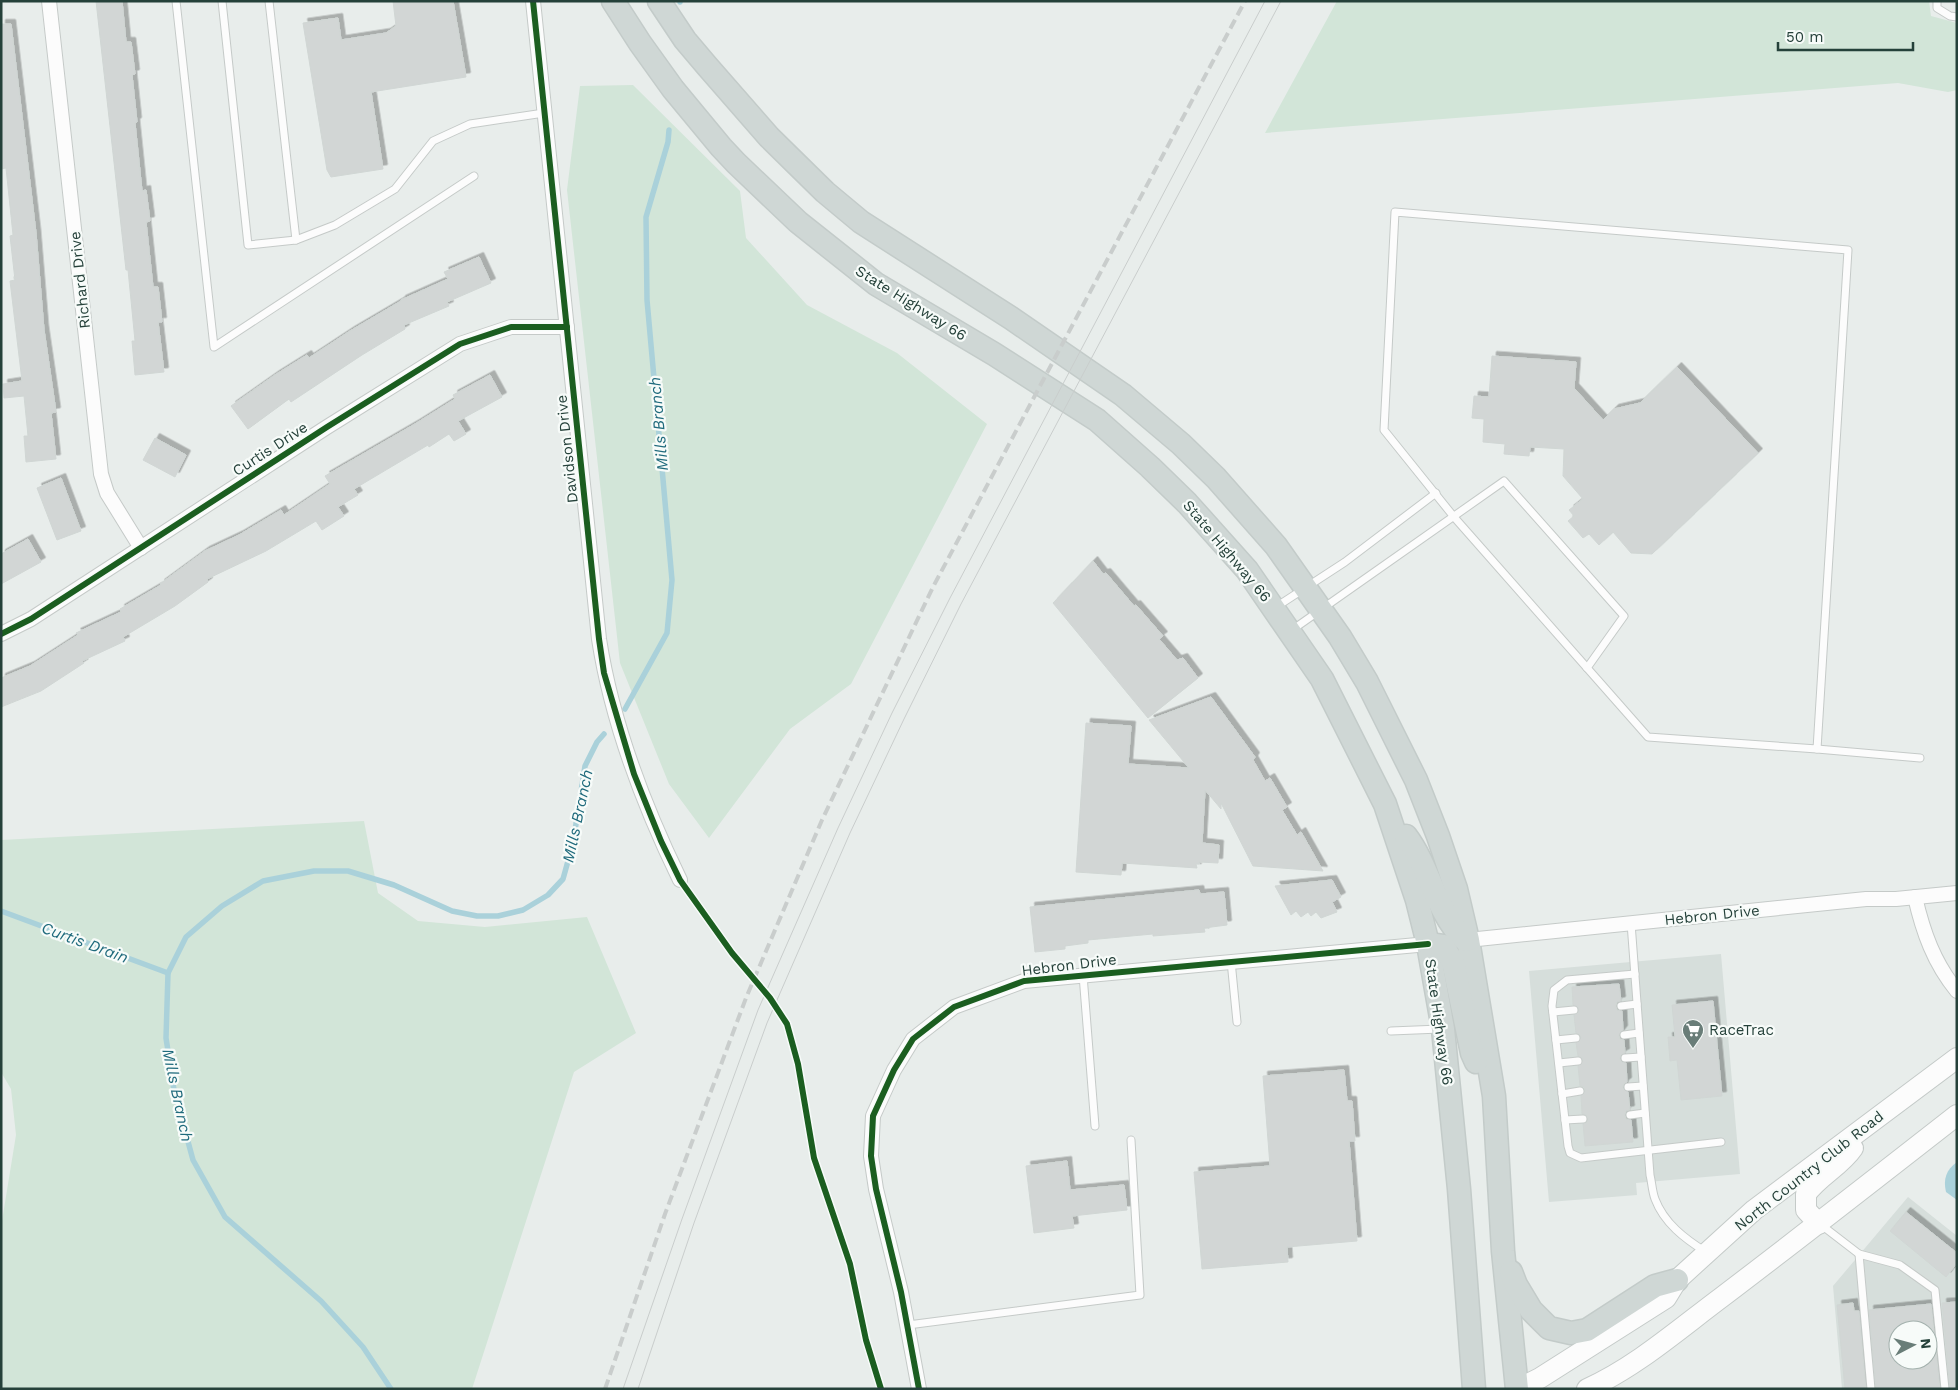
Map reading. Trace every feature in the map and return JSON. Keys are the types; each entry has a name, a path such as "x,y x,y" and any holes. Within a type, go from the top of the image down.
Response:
{"main road":[{"name":"State Highway 66","path":"613,1 673,89 721,147 798,222 876,284 994,354 1097,420 1187,503 1247,570 1322,679 1387,810 1428,944 1443,1028 1459,1188 1474,1389"},
{"path":"659,1 685,40 713,73 769,137 824,192 861,222 1011,318 1149,415 1216,478 1276,546 1321,609 1367,682 1416,780 1438,836 1456,889 1468,940 1494,1096 1503,1251 1517,1389"},
{"path":"1387,810 1415,848 1449,924 1464,940 1468,940"},
{"path":"1428,944 1443,946 1453,962 1472,1053 1494,1096"},
{"name":"North Country Club Road","path":"1517,1389 1540,1378 1666,1298 1677,1280 1754,1210 1957,1058"},
{"path":"1587,1389 1630,1364 1819,1224 1957,1115"},
{"path":"1819,1224 1806,1210 1806,1194 1849,1154 1870,1123"},
{"path":"1503,1251 1516,1285 1531,1310 1549,1328 1571,1333 1587,1330 1655,1286 1677,1280"}],"street":[{"name":"Richard Drive","path":"49,1 101,474 107,493 141,548"},
{"name":"Davidson Drive","path":"533,1 604,673 634,774 661,841 680,880"},
{"name":"Curtis Drive","path":"1,634 31,619 327,427 460,344 511,327 567,327"},
{"name":"Hebron Drive","path":"1468,940 1866,899 1957,893"},
{"path":"1915,897 1922,926 1934,958 1957,991"},
{"name":"Hebron Drive","path":"920,1389 908,1325 876,1189 871,1156 873,1116 890,1077 913,1039 954,1007 1024,981 1428,944"}],"lane":[{"path":"176,1 214,346 474,176"},
{"path":"222,1 248,245 296,240 335,225 395,188 433,141 470,124 544,113"},
{"path":"268,1 296,240"},
{"path":"1936,1 1937,8 1950,16 1957,17"},
{"path":"1817,749 1848,250 1395,212 1384,430 1454,517 1648,737 1920,758"},
{"path":"1290,632 1504,481 1624,616 1587,668"},
{"path":"1274,608 1344,562 1436,493"},
{"path":"1630,923 1648,1151 1655,1198 1662,1212 1684,1238 1708,1253"},
{"path":"1231,961 1236,1022"},
{"path":"1635,974 1568,980 1554,990 1553,1012 1570,1153 1581,1158 1721,1142"},
{"path":"1083,975 1095,1126"},
{"path":"1621,1006 1637,1004"},
{"path":"1553,1012 1574,1010"},
{"path":"1390,1031 1443,1028"},
{"path":"1624,1035 1640,1033"},
{"path":"1556,1040 1576,1038"},
{"path":"1626,1058 1641,1057"},
{"path":"1559,1063 1578,1061"},
{"path":"1628,1088 1643,1086"},
{"path":"1562,1094 1580,1091"},
{"path":"1630,1115 1645,1113"},
{"path":"1565,1120 1583,1119"},
{"path":"908,1325 1140,1295 1131,1140"},
{"path":"1819,1224 1858,1254 1900,1265 1935,1290 1945,1389"},
{"path":"1858,1254 1871,1389"}],"shaded area":[{"path":"1721,954 1740,1174 1636,1183 1637,1195 1549,1202 1529,971"},
{"path":"1908,1197 1957,1236 1957,1389 1842,1389 1833,1286"}],"green space":[{"path":"1337,1 1929,1 1931,16 1957,23 1957,90 1948,92 1898,83 1265,133"},
{"path":"633,85 740,191 746,238 807,305 897,353 987,424 851,684 790,729 709,838 669,784 620,663 567,190 580,86"},
{"path":"364,821 378,893 418,921 485,927 587,917 636,1033 574,1072 472,1389 1,1389 1,1227 16,1135 11,1089 1,1072 1,840"}],"water":[{"path":"1957,1162 1957,1200 1946,1192 1945,1183 1946,1175 1950,1168"}],"building":[{"path":"96,1 122,1 126,42 131,42 135,74 132,75 137,122 135,123 142,191 146,190 150,221 146,222 153,287 158,287 162,322 158,322 164,372 135,375 132,341 135,341 128,270 126,270"},
{"path":"393,1 453,1 466,77 371,92 383,169 331,177 327,170 303,23 338,18 341,40 386,33 396,26"},
{"path":"1,24 11,24 36,233 44,330 56,412 51,413 56,459 26,462 24,436 28,436 24,396 4,398 3,384 22,381 10,281 15,280 10,236 13,235 6,168 1,169"},
{"path":"479,257 491,283 447,302 449,306 404,325 405,329 291,402 289,399 248,429 231,406 307,355 309,358 401,300 448,279 444,272"},
{"path":"1492,356 1576,362 1574,388 1603,420 1614,409 1640,403 1677,367 1758,453 1652,554 1631,553 1613,532 1599,545 1589,534 1583,538 1568,521 1574,516 1569,510 1583,499 1563,476 1564,449 1530,447 1529,456 1504,454 1505,444 1483,442 1484,419 1472,418 1474,396 1489,397"},
{"path":"490,375 502,397 458,421 466,434 454,441 449,434 354,489 358,495 338,507 344,516 322,530 316,521 266,551 207,579 208,582 175,606 123,637 125,641 82,661 84,663 41,691 1,707 1,678 30,666 78,635 76,633 121,612 120,609 161,585 205,551 239,535 281,510 284,515 330,484 325,476 415,424 455,399 453,395"},
{"path":"155,438 186,455 175,477 143,460"},
{"path":"61,478 81,531 57,540 37,488"},
{"path":"28,539 41,562 1,584 1,554"},
{"path":"1093,561 1103,574 1106,573 1163,636 1159,639 1177,660 1183,658 1198,678 1148,718 1053,603"},
{"path":"1211,697 1255,757 1253,760 1265,781 1270,778 1287,807 1282,810 1297,835 1301,832 1323,871 1253,866 1221,803 1221,809 1205,790 1202,843 1219,845 1218,863 1199,862 1199,864 1196,864 1197,868 1122,863 1121,875 1076,872 1086,723 1131,726 1128,764 1189,768 1149,720"},
{"path":"1332,880 1341,897 1332,902 1337,912 1321,918 1316,912 1311,916 1308,912 1301,917 1296,911 1291,915 1275,886"},
{"path":"1199,890 1200,894 1224,892 1227,925 1204,928 1205,932 1153,936 1153,934 1088,940 1088,943 1065,946 1065,949 1035,952 1030,907"},
{"path":"1619,984 1621,1001 1617,1002 1616,1006 1617,1010 1622,1011 1623,1030 1619,1035 1620,1039 1624,1040 1625,1053 1621,1055 1620,1059 1626,1063 1627,1082 1623,1088 1628,1092 1630,1110 1626,1111 1625,1115 1626,1119 1631,1120 1633,1142 1585,1146 1583,1124 1587,1122 1588,1118 1582,1114 1581,1096 1585,1091 1584,1087 1580,1086 1578,1066 1583,1061 1578,1056 1576,1043 1581,1038 1576,1033 1574,1015 1579,1010 1578,1007 1573,1005 1572,987"},
{"name":"RaceTrac","path":"1713,1001 1722,1096 1681,1100 1677,1060 1670,1061 1668,1037 1675,1037 1672,1005"},
{"path":"1344,1070 1347,1101 1352,1101 1355,1141 1349,1141 1357,1241 1287,1247 1288,1262 1202,1269 1194,1172 1270,1166 1263,1076"},
{"path":"1067,1161 1070,1190 1124,1185 1127,1210 1072,1216 1074,1228 1034,1233 1026,1166"},
{"path":"1906,1212 1957,1253 1957,1263 1946,1277 1890,1231"},
{"path":"1957,1302 1957,1389 1950,1389 1942,1303"},
{"path":"1853,1303 1854,1311 1859,1311 1866,1389 1845,1389 1837,1305"},
{"path":"1931,1304 1933,1320 1888,1320 1888,1370 1938,1370 1940,1389 1876,1389 1869,1310"}],"waterway":[{"name":"Mills Branch","path":"625,709 667,633 672,580 647,300 646,217 668,142 669,130"},
{"name":"Mills Branch","path":"391,1389 363,1347 321,1301 225,1217 193,1160 174,1090 166,1038 168,973 186,937 222,906 263,881 314,871 348,871 394,885 452,911 477,916 498,916 523,910 548,895 563,879 573,843 585,766 597,742 604,734"},
{"name":"Curtis Drain","path":"1,911 168,973"}],"tram line":[{"path":"623,1389 758,1010 838,828 892,713 950,598 1265,1"},
{"path":"638,1389 694,1223 767,1023 850,833 961,604 1281,1"}],"railway":[{"path":"605,1389 665,1214 746,998 822,820 933,587 1245,1"}],"cycle path":[{"path":"533,1 604,673 634,774 661,841 680,880 732,953 770,998 787,1024 798,1064 814,1158 850,1264 866,1340 881,1389"},
{"path":"1,634 31,619 327,427 460,344 511,327 567,327"},
{"path":"919,1389 901,1292 876,1189 871,1156 873,1116 894,1070 913,1039 954,1007 1024,981 1428,944"}],"place":[{"name":"RaceTrac","path":"1693,1049"}]}
